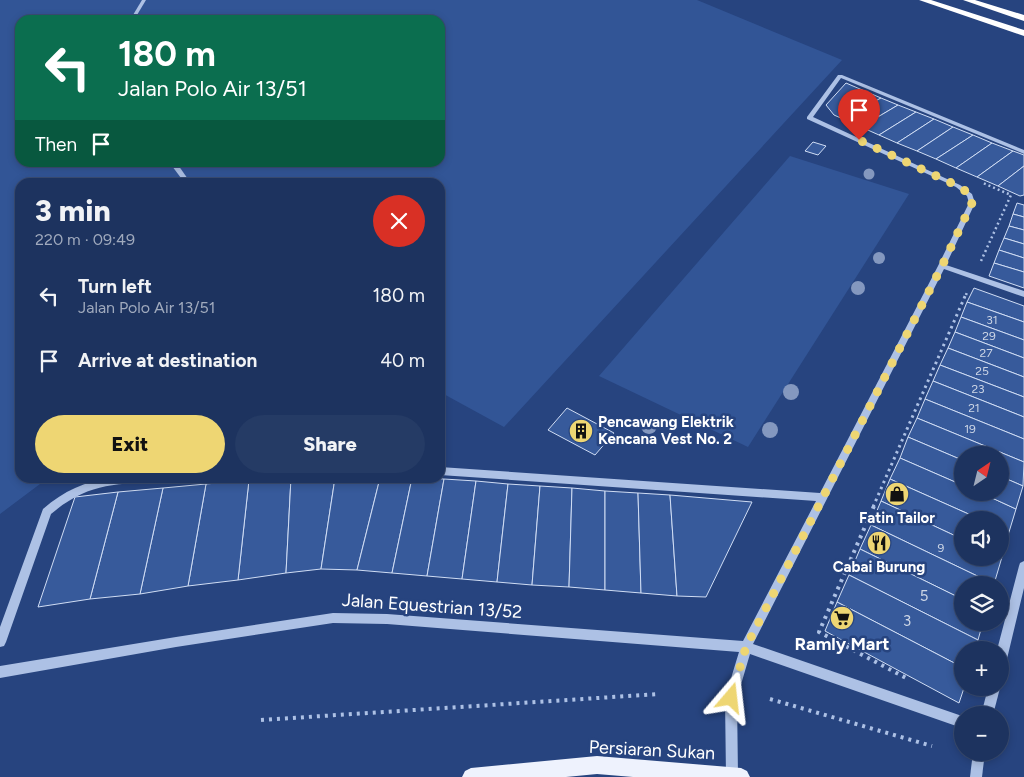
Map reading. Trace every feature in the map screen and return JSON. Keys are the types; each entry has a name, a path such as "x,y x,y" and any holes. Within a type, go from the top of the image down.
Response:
{"highway":[{"path":"923,0 1024,33"},
{"path":"967,0 1024,18"}],"main road":[{"name":"Persiaran Sukan","path":"471,777 597,765 736,776"}],"street":[{"path":"135,15 144,0"},
{"path":"736,776 731,698 746,647 942,266 972,203 970,194 958,186 810,118 840,76 1024,152"},
{"path":"176,167 184,178"},
{"path":"942,266 1024,294"},
{"path":"445,471 822,497"},
{"path":"0,642 47,512 60,499 76,490 103,483"},
{"name":"Jalan Equestrian 13/52","path":"0,672 333,618 387,619 746,647 954,719"},
{"path":"976,777 978,761"}],"lane":[{"path":"1005,641 1024,566"}],"path":[{"path":"914,683 819,632 973,277 1011,195 976,179"},
{"path":"261,720 659,694"},
{"path":"770,699 932,746"}],"shaded area":[{"path":"0,0 697,0 842,60 504,427 445,395 445,178 15,178 15,483 41,483 0,514"},
{"path":"790,156 909,194 748,447 599,376"}],"building":[{"path":"846,83 881,98 843,119 834,115 826,105"},
{"path":"881,98 898,105 861,127 843,119"},
{"path":"898,105 916,112 879,135 861,127"},
{"path":"916,112 934,119 897,143 879,135"},
{"path":"934,119 953,127 917,151 897,143"},
{"path":"953,127 973,135 936,159 917,151"},
{"path":"973,135 992,143 956,168 936,159"},
{"path":"813,142 826,146 818,155 805,151"},
{"path":"992,143 1013,151 977,177 956,168"},
{"path":"1013,151 1024,155 1024,166 998,186 977,177"},
{"path":"1024,166 1024,195 1020,196 998,186"},
{"path":"1017,203 1024,205 1024,217 1013,214"},
{"path":"1013,214 1024,217 1024,230 1009,226"},
{"path":"1009,226 1024,230 1024,244 1004,238"},
{"path":"1004,238 1024,244 1024,258 999,250"},
{"path":"999,250 1024,258 1024,272 994,263"},
{"path":"994,263 1024,272 1024,288 989,276"},
{"path":"974,288 1024,306 1024,322 967,302"},
{"path":"967,302 1024,322 1024,340 961,317"},
{"path":"961,317 1024,340 1024,358 955,332"},
{"path":"955,332 1024,358 1024,377 948,348"},
{"path":"948,348 1024,377 1024,397 940,365"},
{"path":"940,365 1024,397 1024,417 933,381"},
{"path":"933,381 1024,417 1024,439 925,399"},
{"path":"925,399 1024,439 1024,462 1009,456 1009,446 985,446 917,418"},
{"name":"Pencawang Elektrik Kencana Vest No. 2","path":"567,408 614,433 595,455 548,430"},
{"path":"917,418 985,446 954,446 954,457 908,437"},
{"path":"908,437 954,457 954,482 900,458"},
{"path":"1009,456 1024,462 1023,486 1009,480"},
{"path":"900,458 954,482 954,501 999,501 1016,509 1009,532 1009,511 962,511 890,479"},
{"path":"445,479 476,481 462,579 427,576"},
{"path":"890,479 962,511 954,511 954,535 881,501"},
{"path":"1009,480 1023,486 1016,509 999,501 1009,501"},
{"path":"476,481 508,484 497,582 462,579"},
{"path":"249,483 291,483 286,573 238,580"},
{"path":"249,483 238,580 188,586 206,484"},
{"path":"291,483 334,483 321,569 286,573"},
{"path":"334,483 379,483 357,570 321,569"},
{"path":"379,483 411,483 392,573 357,570"},
{"path":"411,483 443,483 427,576 392,573"},
{"path":"206,484 188,586 140,594 163,488"},
{"path":"508,484 540,486 532,585 497,582"},
{"path":"540,486 572,488 569,587 532,585"},
{"path":"163,488 140,594 90,599 118,492"},
{"path":"572,488 605,491 605,590 569,587"},
{"path":"605,491 638,493 641,593 605,590"},
{"path":"118,492 90,599 38,607 75,497"},
{"path":"638,493 670,495 677,596 641,593"},
{"path":"670,495 752,502 706,597 677,596"},
{"path":"881,501 954,535 954,565 871,525"},
{"path":"871,525 977,576 954,576 954,595 860,549"},
{"path":"860,549 954,595 954,628 849,575"},
{"path":"956,566 999,566 996,576 977,576"},
{"path":"849,575 954,628 954,631 960,631 978,640 954,641 954,663 837,602"},
{"path":"837,602 954,663 954,696 961,696 959,703 825,631"},
{"path":"960,631 980,631 978,640"}],"place":[{"name":"Pencawang Elektrik Kencana Vest No. 2","path":"581,431"},
{"name":"Fatin Tailor","path":"897,494"},
{"name":"Cabai Burung","path":"879,543"},
{"name":"Ramly Mart","path":"842,618"}],"route":[{"path":"731,698 746,647 942,266 972,203 970,194 958,186 859,140"}]}
